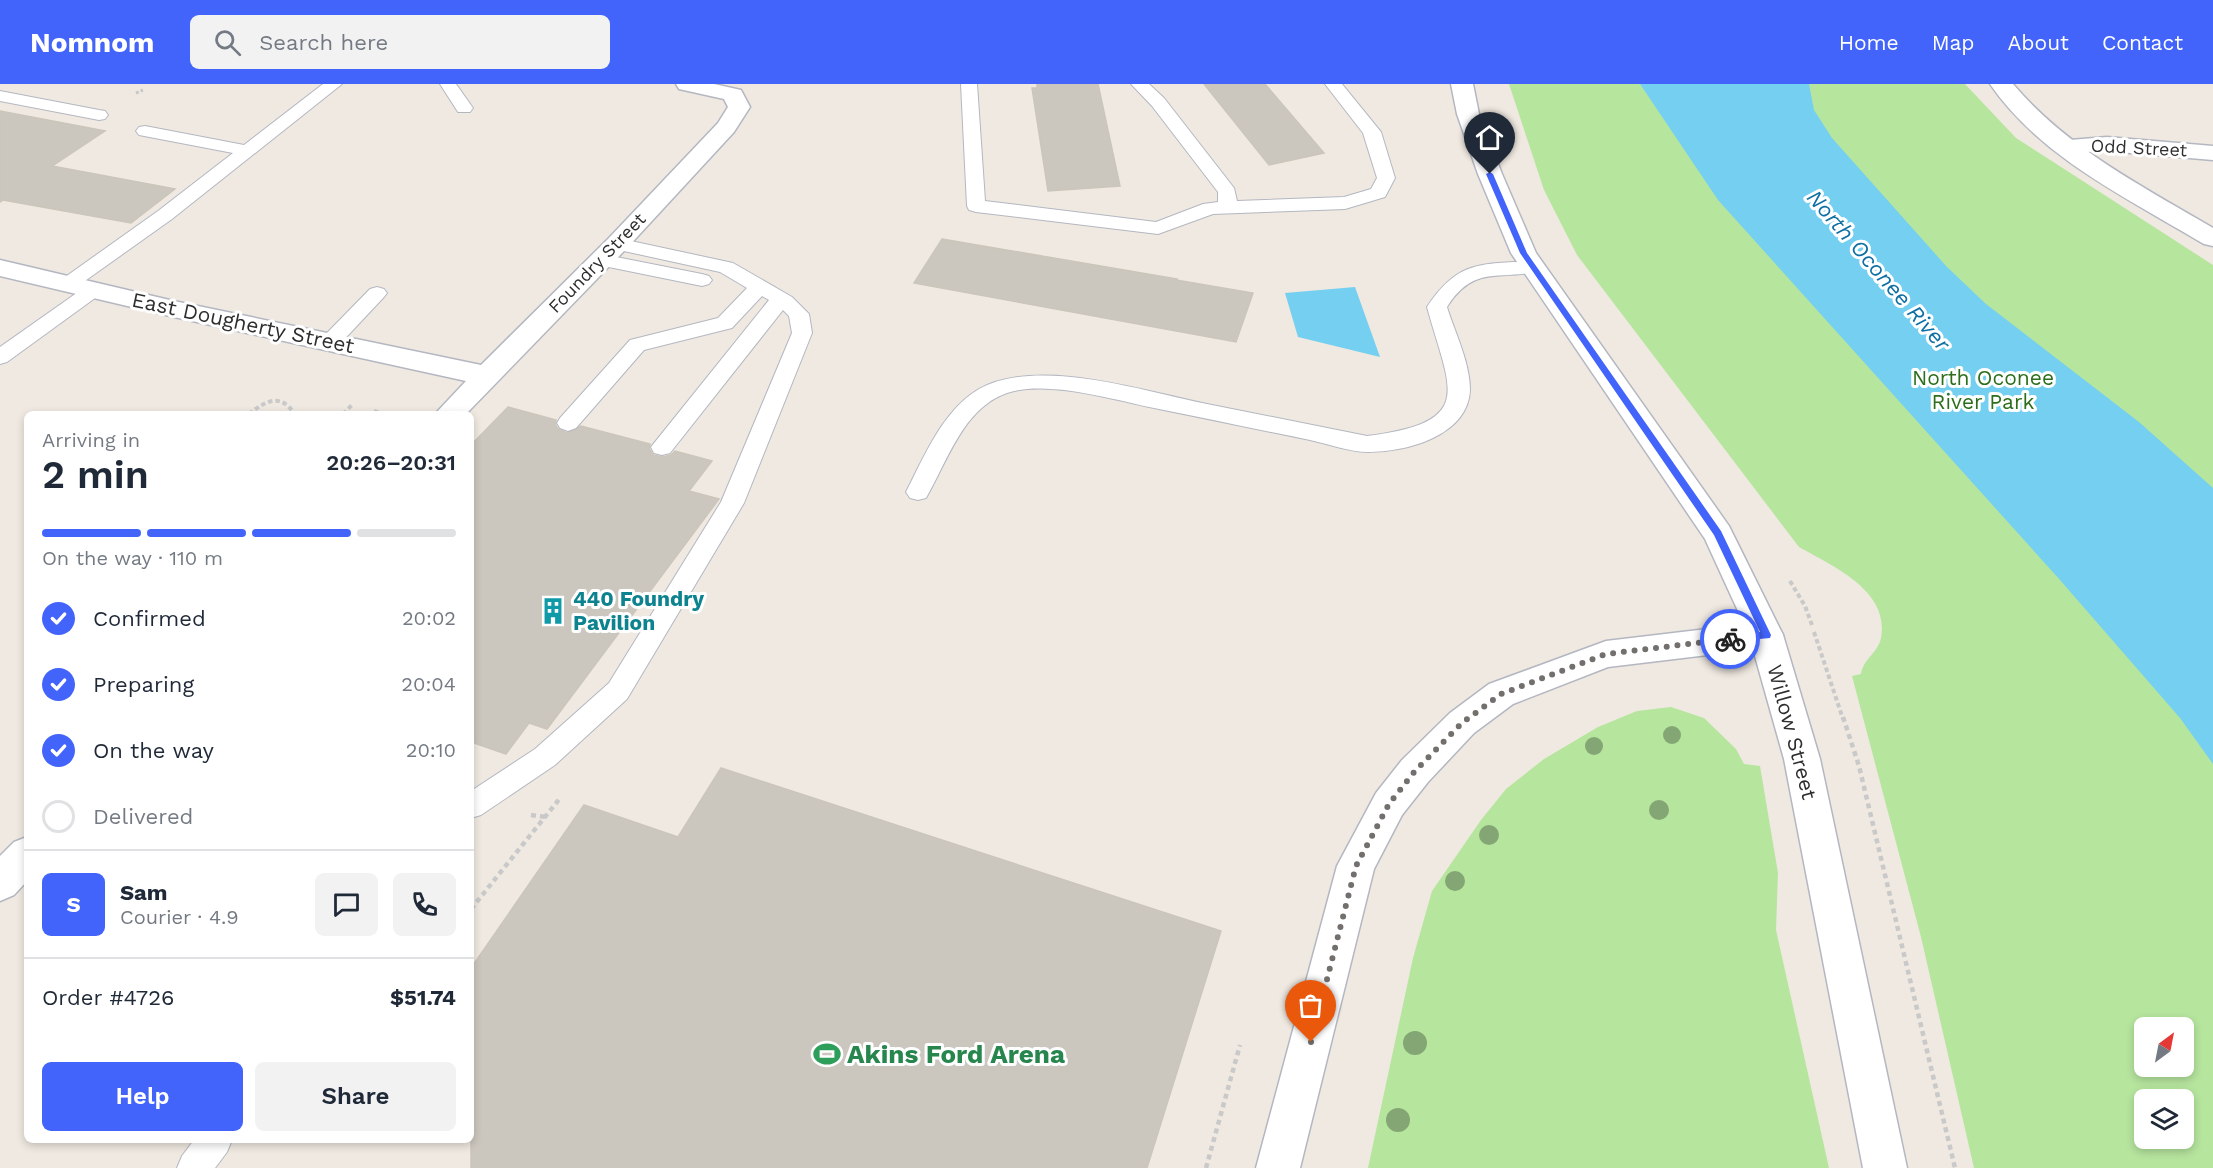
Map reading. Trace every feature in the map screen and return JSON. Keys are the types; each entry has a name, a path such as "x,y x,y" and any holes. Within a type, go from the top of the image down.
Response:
{"street":[{"name":"Foundry Street","path":"452,411 609,252 726,127 739,107 733,95 687,84"},
{"name":"Willow Street","path":"1462,84 1468,114 1490,174 1524,253 1718,534 1766,635 1802,759 1885,1168"},
{"path":"2001,84 2013,100 2082,160 2213,239"},
{"name":"Odd Street","path":"2065,146 2107,144 2213,153"},
{"name":"East Dougherty Street","path":"0,268 487,376"},
{"path":"1278,1168 1356,866 1389,804 1415,771 1462,723 1501,694 1606,654 1766,635"},
{"path":"0,883 24,857"}],"lane":[{"path":"68,284 165,215 334,84"},
{"path":"448,84 464,108"},
{"path":"969,84 976,206 1158,228 1209,208 1345,203 1378,193 1386,178 1372,132 1333,84"},
{"path":"1139,84 1158,102 1227,192 1228,207"},
{"path":"0,96 99,115"},
{"path":"145,131 248,152"},
{"path":"474,804 545,757 618,691 732,503 802,333 799,314 781,299 759,287 713,282 609,252"},
{"path":"918,492 946,441 965,414 981,398 1000,388 1034,383 1073,384 1367,444 1402,439 1433,431 1452,415 1459,398 1457,368 1437,307 1448,288 1472,271 1533,267"},
{"path":"568,423 637,345 725,323 759,287"},
{"path":"0,357 95,289"},
{"path":"330,342 376,293"},
{"path":"662,447 781,299"},
{"path":"194,1168 213,1143"}],"path":[{"path":"136,93 143,90"},
{"path":"253,411 262,404 280,400 288,404 293,411"},
{"path":"347,411 354,404"},
{"path":"474,905 537,829"},
{"path":"1206,1168 1240,1045"}],"green space":[{"name":"North Oconee River Park","path":"1509,84 1965,84 2016,138 2213,265 2213,1168 1974,1168 1921,937 1852,676 1861,674 1881,638 1881,621 1877,606 1868,593 1842,571 1799,547 1577,255 1544,190"},
{"path":"1671,707 1704,718 1736,749 1744,764 1760,766 1778,873 1776,930 1829,1168 1368,1168 1413,958 1432,891 1481,820 1506,789 1544,759 1598,727 1637,711"}],"water":[{"name":"North Oconee River","path":"1640,84 1809,84 1814,110 1832,138 1947,267 1986,304 2139,422 2213,488 2213,764 2180,718 2060,580 1718,200"},
{"path":"1355,287 1380,357 1298,337 1285,293"}],"building":[{"path":"1037,84 1098,84 1120,186 1048,191 1032,88 1037,88"},
{"path":"1204,84 1265,84 1324,153 1269,165"},
{"path":"0,111 105,131 52,166 175,189 131,223 3,200 0,202"},
{"path":"942,239 1253,293 1236,342 914,283"},
{"name":"440 Foundry Pavilion","path":"508,407 556,420 555,424 558,429 567,433 581,426 650,444 649,448 653,455 663,457 675,451 712,461 689,491 719,499 547,729 529,723 506,754 474,743 474,442"},
{"name":"Akins Ford Arena","path":"721,768 1221,931 1147,1168 471,1168 471,1143 474,1143 474,964 584,805 678,837"}],"way so far":[{"path":"1311,1042 1356,866 1389,804 1415,771 1462,723 1501,694 1606,654 1730,639"}],"place":[{"name":"440 Foundry Pavilion","path":"553,611"},
{"name":"Akins Ford Arena","path":"827,1054"}],"route":[{"path":"1490,174 1524,253 1718,534 1766,635 1730,639"}]}
